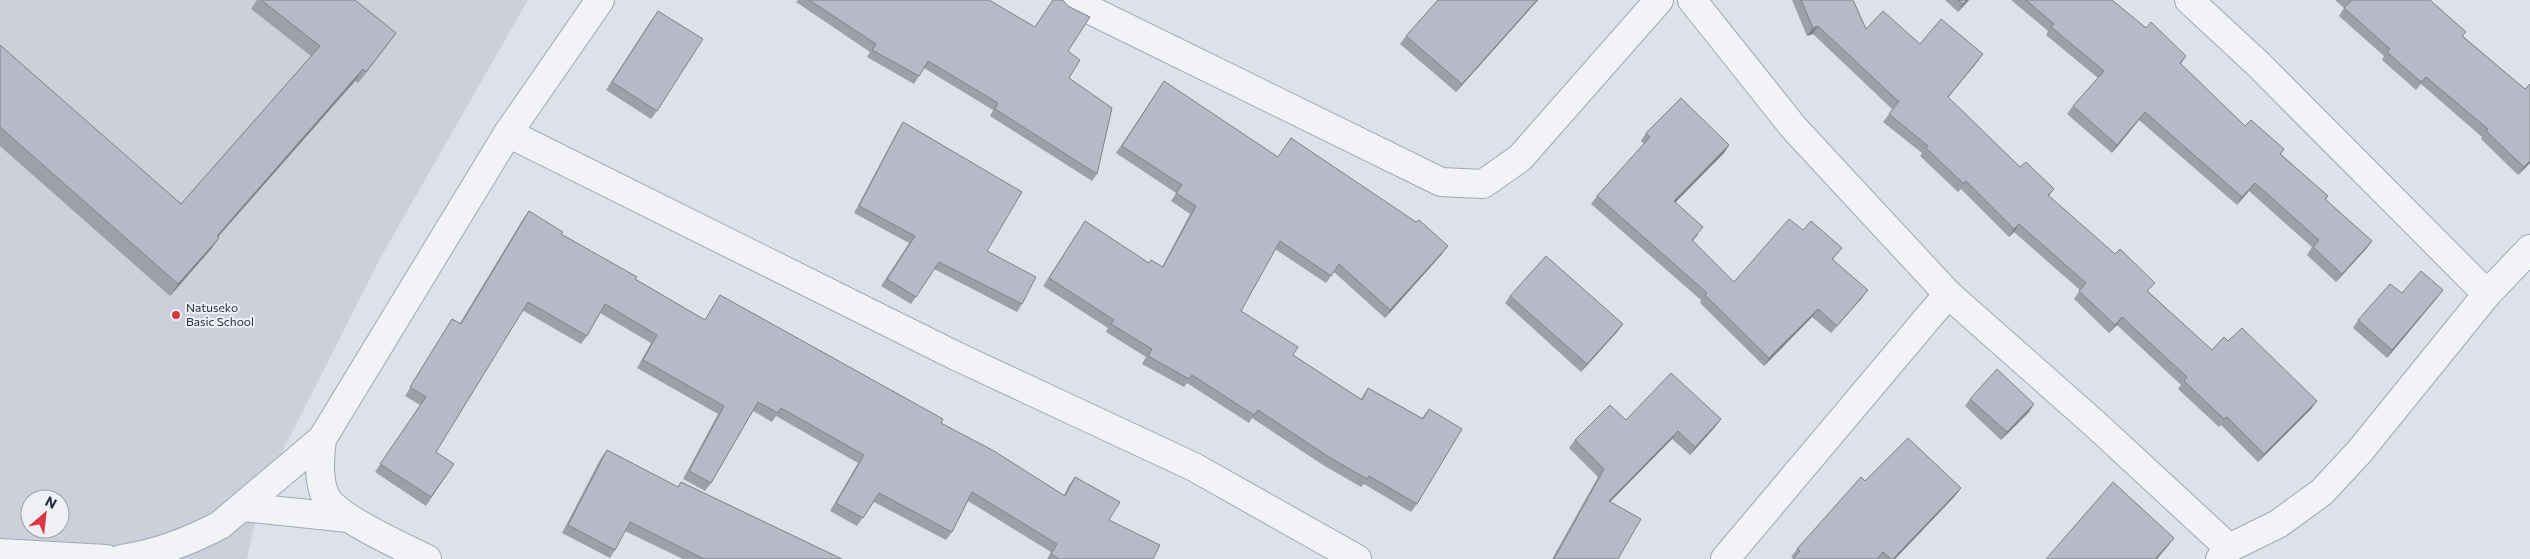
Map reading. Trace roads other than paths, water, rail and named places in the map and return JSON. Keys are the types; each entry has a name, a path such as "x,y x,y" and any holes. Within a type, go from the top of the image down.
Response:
{"street":[{"path":"121,559 140,556 202,534 220,525 322,439 508,133 600,0"},
{"path":"1070,0 1441,182 1483,184 1520,158 1659,0"},
{"path":"1692,0 1794,128 1948,294 2095,424 2224,553 2278,524 2322,492 2360,450 2487,294 2530,249"},
{"path":"2189,0 2265,71 2487,294"},
{"path":"508,133 956,356 1194,467 1357,559"},
{"path":"1725,559 1948,294"},
{"path":"322,439 320,467 324,495 348,518 428,559"},
{"path":"242,507 348,518"},
{"path":"0,553 106,559"}],"place":[{"name":"Natuseko Basic School","path":"176,315"}]}
